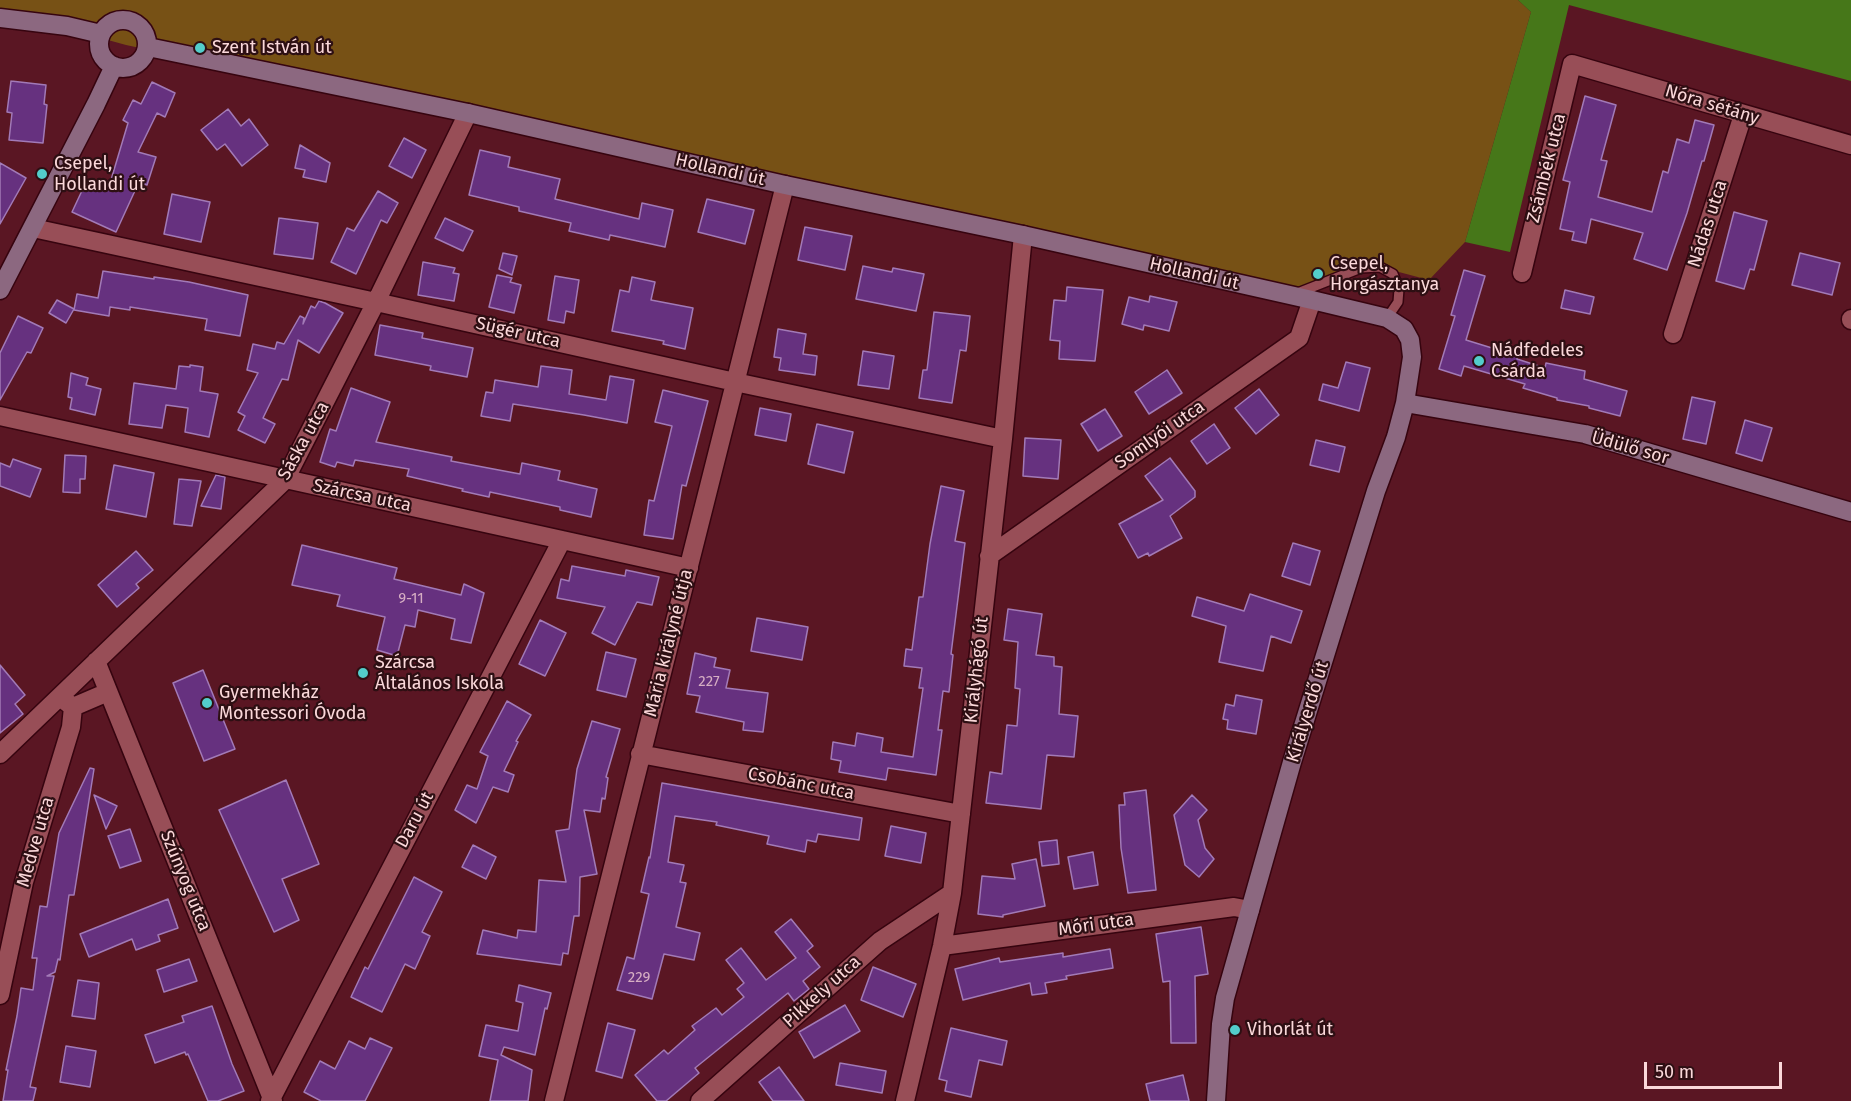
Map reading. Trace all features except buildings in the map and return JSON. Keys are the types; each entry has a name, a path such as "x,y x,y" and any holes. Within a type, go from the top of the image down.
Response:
{"street":[{"path":"0,18 67,26 101,34"},
{"path":"127,19 138,23 143,29 147,36 148,47 144,57 136,65 122,68 104,59 99,50 101,34 106,26 115,20 127,19"},
{"name":"Hollandi út","path":"148,47 468,113 785,185 1023,235 1387,318 1404,329"},
{"name":"Nóra sétány","path":"1572,64 1851,145"},
{"name":"Zsámbék utca","path":"1522,273 1572,64"},
{"path":"0,290 114,66"},
{"name":"Sáska utca","path":"0,754 66,702 96,662 285,480 376,302 468,113"},
{"name":"Nádas utca","path":"1673,334 1743,115"},
{"name":"Mária királyné útja","path":"554,1101 785,185"},
{"name":"Sügér utca","path":"33,228 735,382 1003,438"},
{"name":"Királyhágó út","path":"905,1101 942,946 962,814 1023,235"},
{"name":"Somlyói utca","path":"989,556 1299,338 1312,300"},
{"name":"Királyerdő út","path":"1216,1101 1225,998 1292,762 1405,403 1412,357 1410,340 1404,329"},
{"name":"Üdülő sor","path":"1405,403 1585,434 1851,512"},
{"name":"Szárcsa utca","path":"0,416 689,567"},
{"name":"Daru út","path":"272,1099 562,540"},
{"name":"Szúnyog utca","path":"96,662 272,1099"},
{"path":"66,702 108,692"},
{"name":"Medve utca","path":"0,994 24,882 71,727 66,702"},
{"name":"Csobánc utca","path":"640,754 962,814"},
{"name":"Pikkely utca","path":"700,1101 880,941 951,893"},
{"name":"Móri utca","path":"942,946 1234,907 1250,910"}],"lane":[{"path":"1290,296 1361,268 1380,267 1393,274 1399,289 1398,302 1387,318"}],"shaded area":[{"path":"0,0 1518,0 1531,12 1465,242 1429,280 1380,267 1361,268 1290,295 1023,235 126,45 14,14 0,13"},
{"path":"1518,0 1851,0 1851,81 1569,5 1510,252 1465,242 1531,12"}],"place":[{"name":"Szent István út","path":"200,48"},
{"name":"Csepel, Hollandi út","path":"42,174"},
{"name":"Csepel, Horgásztanya","path":"1318,274"},
{"name":"Nádfedeles Csárda","path":"1479,361"},
{"name":"Szárcsa Általános Iskola","path":"363,673"},
{"name":"Gyermekház Montessori Óvoda","path":"207,703"},
{"name":"Vihorlát út","path":"1235,1030"}]}
